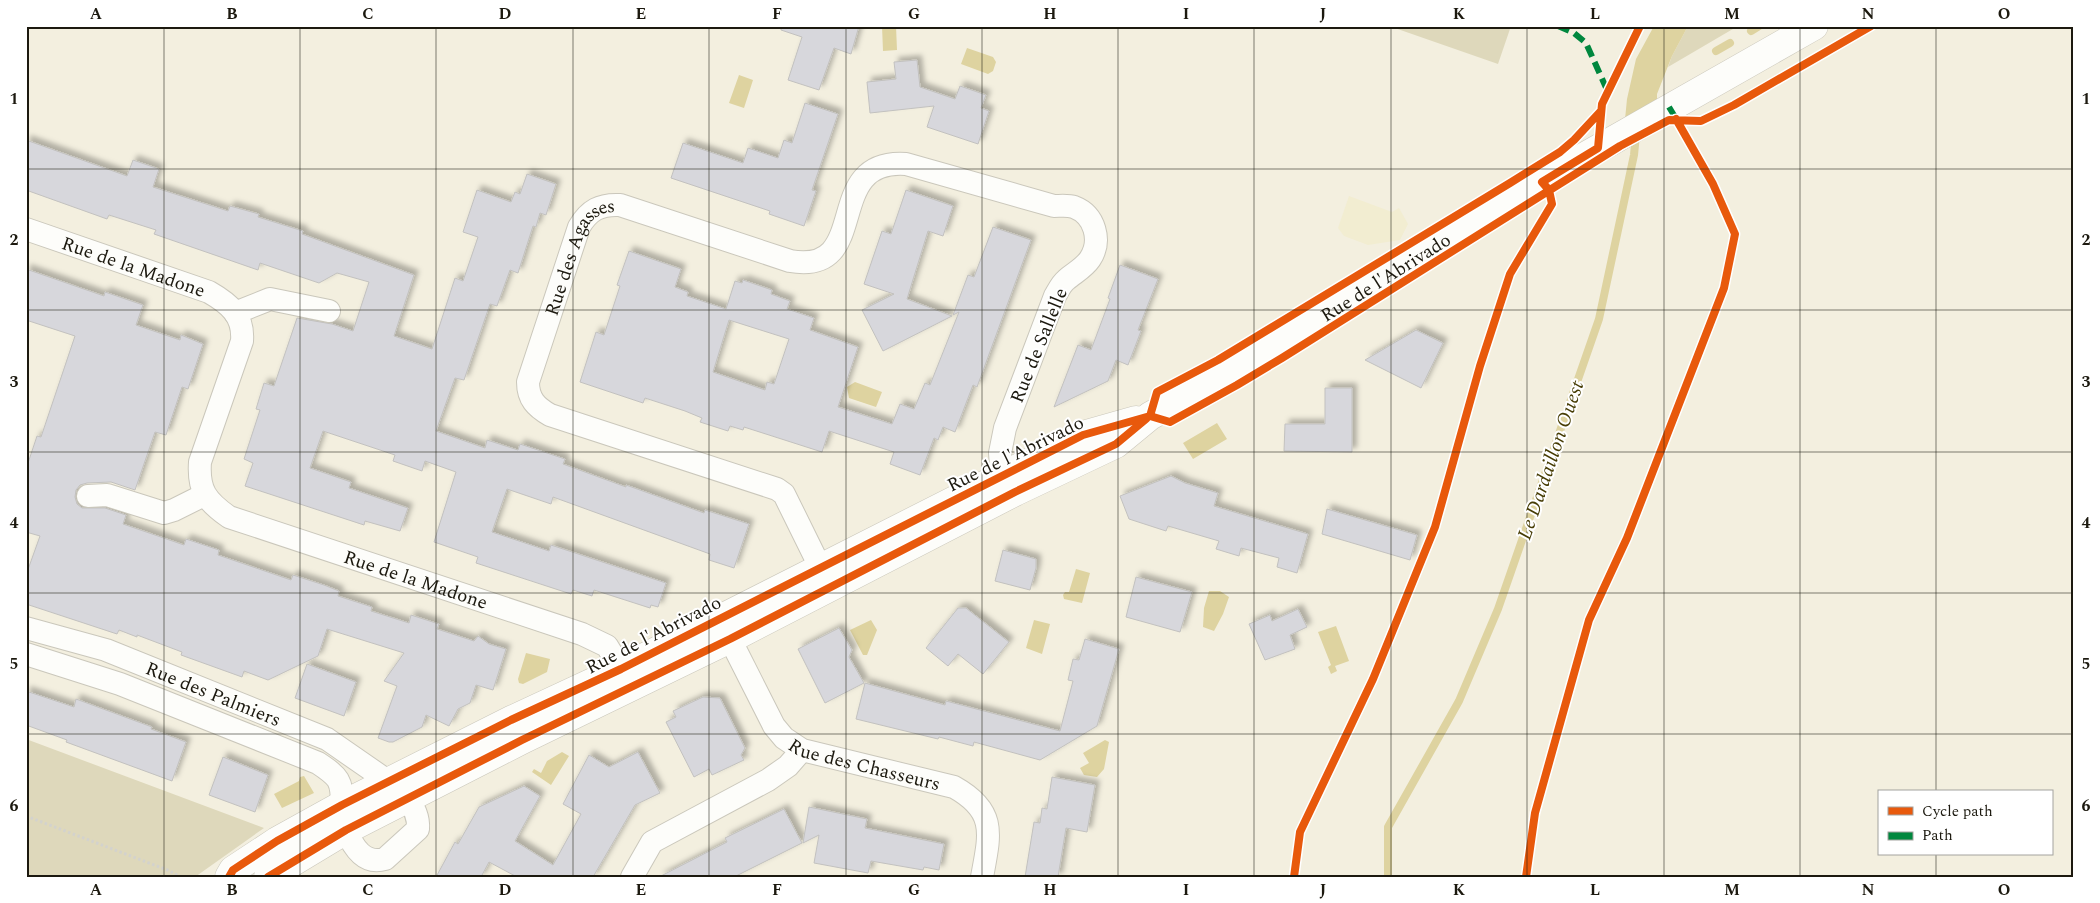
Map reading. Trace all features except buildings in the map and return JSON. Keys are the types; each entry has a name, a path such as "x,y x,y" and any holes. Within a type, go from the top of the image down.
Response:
{"street":[{"name":"Rue de l'Abrivado","path":"229,877 233,870 277,841 344,818 398,790 511,720 626,679 1011,483 1083,435 1150,416 1272,348 1447,238 1617,136 1814,26"},
{"name":"Rue des Agasses","path":"825,578 784,494 777,489 550,415 540,410 533,403 528,391 528,382 579,227 594,208 607,204 620,205 790,261 807,264 823,258 834,248 841,235 856,191 863,178 875,168 891,163 906,164 986,186"},
{"name":"Rue de Sallelle","path":"986,186 1054,206 1073,207 1088,216 1095,231 1095,246 1090,260 1079,271 1064,281 1055,296 1005,428 1000,453 1001,464 1011,483"},
{"name":"Rue de la Madone","path":"26,229 209,292 224,300 235,312"},
{"path":"88,496 106,495 164,513 204,495 199,478 200,462 242,341 243,327 235,312 270,299 329,311"},
{"name":"Rue de la Madone","path":"204,495 216,508 229,516 582,634 607,646 626,679"},
{"name":"Rue des Palmiers","path":"26,628 106,650 327,739 398,790"},
{"name":"Rue des Chasseurs","path":"725,629 774,726 784,738 802,750 954,787 970,796 982,810 988,825 988,842 982,877"},
{"name":"Rue des Palmiers","path":"26,654 120,684 318,764 334,774 342,788 344,818"},
{"path":"632,877 652,842 768,780 788,766 802,750"},
{"path":"344,818 356,851 369,859 385,859 418,829 419,822 415,810 398,790"},
{"name":"Rue de l'Abrivado","path":"268,877 344,818"}],"path":[{"path":"26,816 170,871 180,877"}],"shaded area":[{"path":"882,26 896,26 897,50 883,51"},
{"path":"1389,26 1511,26 1498,64"},
{"path":"1654,26 1688,26 1672,56 1657,94 1657,129 1622,150 1627,99 1636,59"},
{"path":"1688,26 1738,26 1668,67"},
{"path":"967,48 993,57 996,62 993,71 988,74 961,64"},
{"path":"739,75 753,80 744,108 729,103"},
{"path":"1349,196 1392,212 1399,208 1408,224 1400,240 1368,245 1344,236 1338,228"},
{"path":"855,382 882,392 876,407 849,398 847,387"},
{"path":"1217,423 1227,439 1193,459 1183,443"},
{"path":"1076,569 1090,573 1082,603 1064,599 1063,595 1065,592 1069,592"},
{"path":"1209,591 1220,591 1229,597 1214,631 1203,627 1204,608"},
{"path":"871,620 877,630 867,655 863,655 850,630"},
{"path":"1034,620 1050,624 1042,654 1026,648"},
{"path":"1336,626 1349,661 1335,666 1337,671 1331,674 1328,667 1331,665 1318,632"},
{"path":"526,653 550,659 547,672 523,684 519,683 518,679"},
{"path":"26,739 264,828 195,877 26,877"},
{"path":"1105,740 1109,742 1104,769 1097,777 1084,775 1080,768 1089,763 1083,753"},
{"path":"562,752 569,756 551,785 532,772 534,769 541,773 547,761"},
{"path":"304,776 314,793 282,808 274,794 299,781 300,777"}],"waterway":[{"path":"1751,31 1759,26"},
{"path":"1716,51 1730,43"},
{"name":"Le Dardaillon Ouest","path":"1388,877 1388,827 1459,701 1498,609 1599,319 1634,155 1636,134"}],"marked path":[{"path":"1558,26 1574,33 1586,43 1608,92"},
{"path":"1669,107 1678,122"}],"cycle path":[{"path":"1294,877 1300,832 1373,679 1435,527 1480,366 1510,274 1552,204 1549,190 1542,182 1598,148 1602,104 1640,26"},
{"path":"1150,416 1170,422 1282,358 1620,146 1669,120 1701,121 1734,105 1871,26"},
{"path":"1150,416 1157,392 1218,360 1560,152 1601,111"},
{"path":"1526,877 1535,813 1589,620 1627,538 1724,288 1735,234 1713,184 1676,119"},
{"path":"229,877 233,870 277,841 342,805 511,720 621,669 1083,435 1150,416"},
{"path":"268,877 346,830 522,740 730,639 1015,492 1116,444 1146,419"}]}
